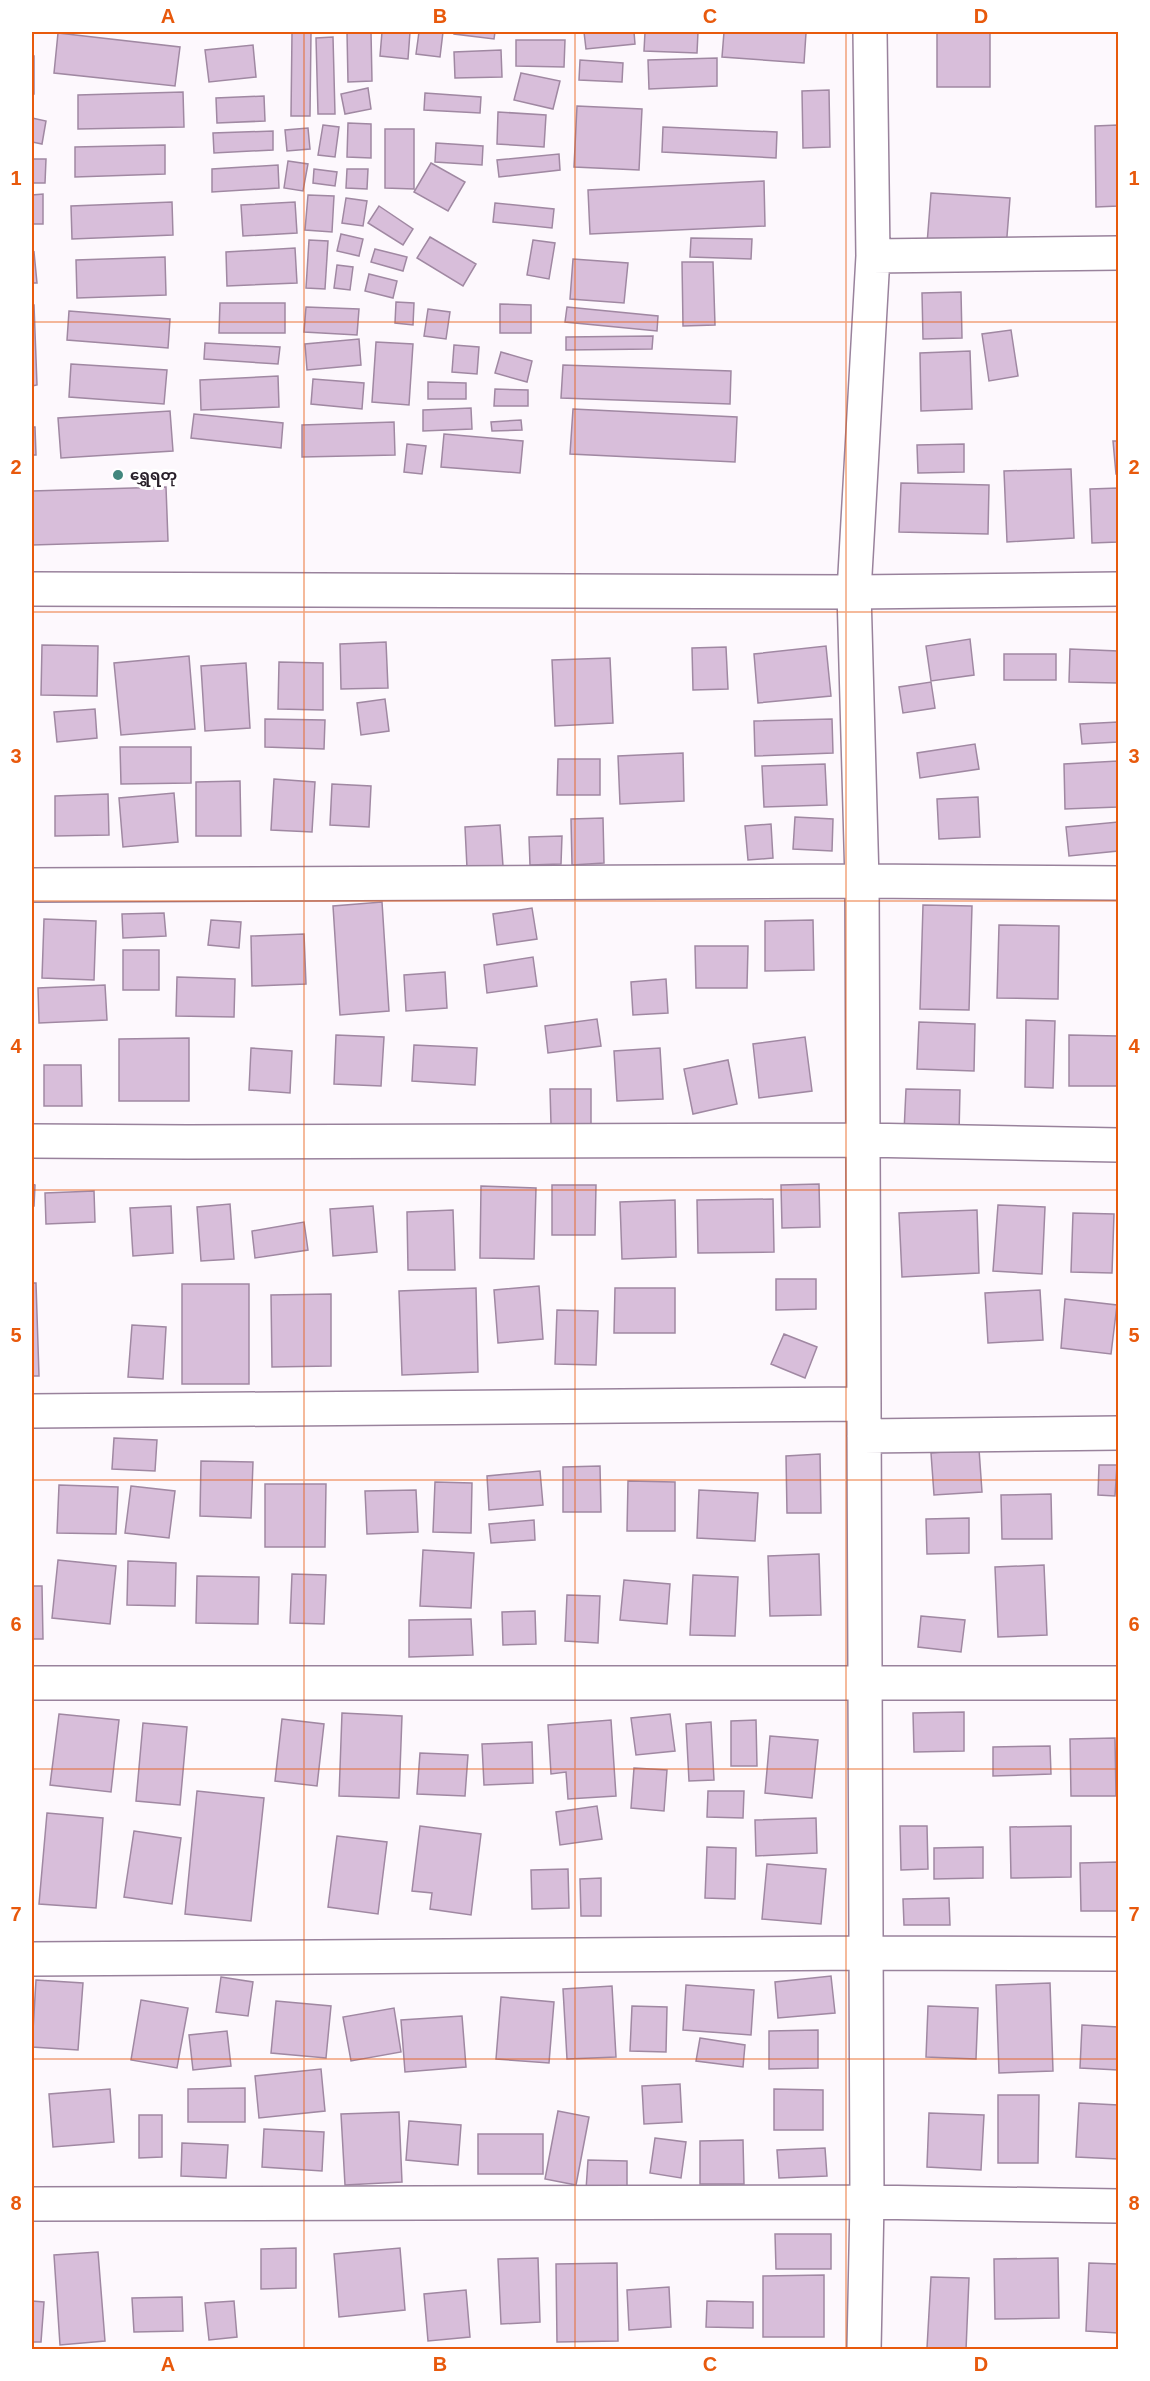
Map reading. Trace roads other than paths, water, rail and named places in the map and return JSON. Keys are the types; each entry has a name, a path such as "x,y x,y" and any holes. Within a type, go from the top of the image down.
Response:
{"street":[{"path":"864,2349 867,2202 862,881 854,592 873,256 870,32"},
{"path":"873,256 1119,253"},
{"path":"32,589 854,592 1119,589"},
{"path":"32,885 1119,882"},
{"path":"32,1141 862,1140 1119,1145"},
{"path":"32,1411 863,1404"},
{"path":"864,1436 1119,1433"},
{"path":"32,1683 1119,1683"},
{"path":"32,1959 866,1953 1119,1954"},
{"path":"32,2204 867,2202 1119,2206"}],"place":[{"name":"ရွှေရတု","path":"118,475"}]}
